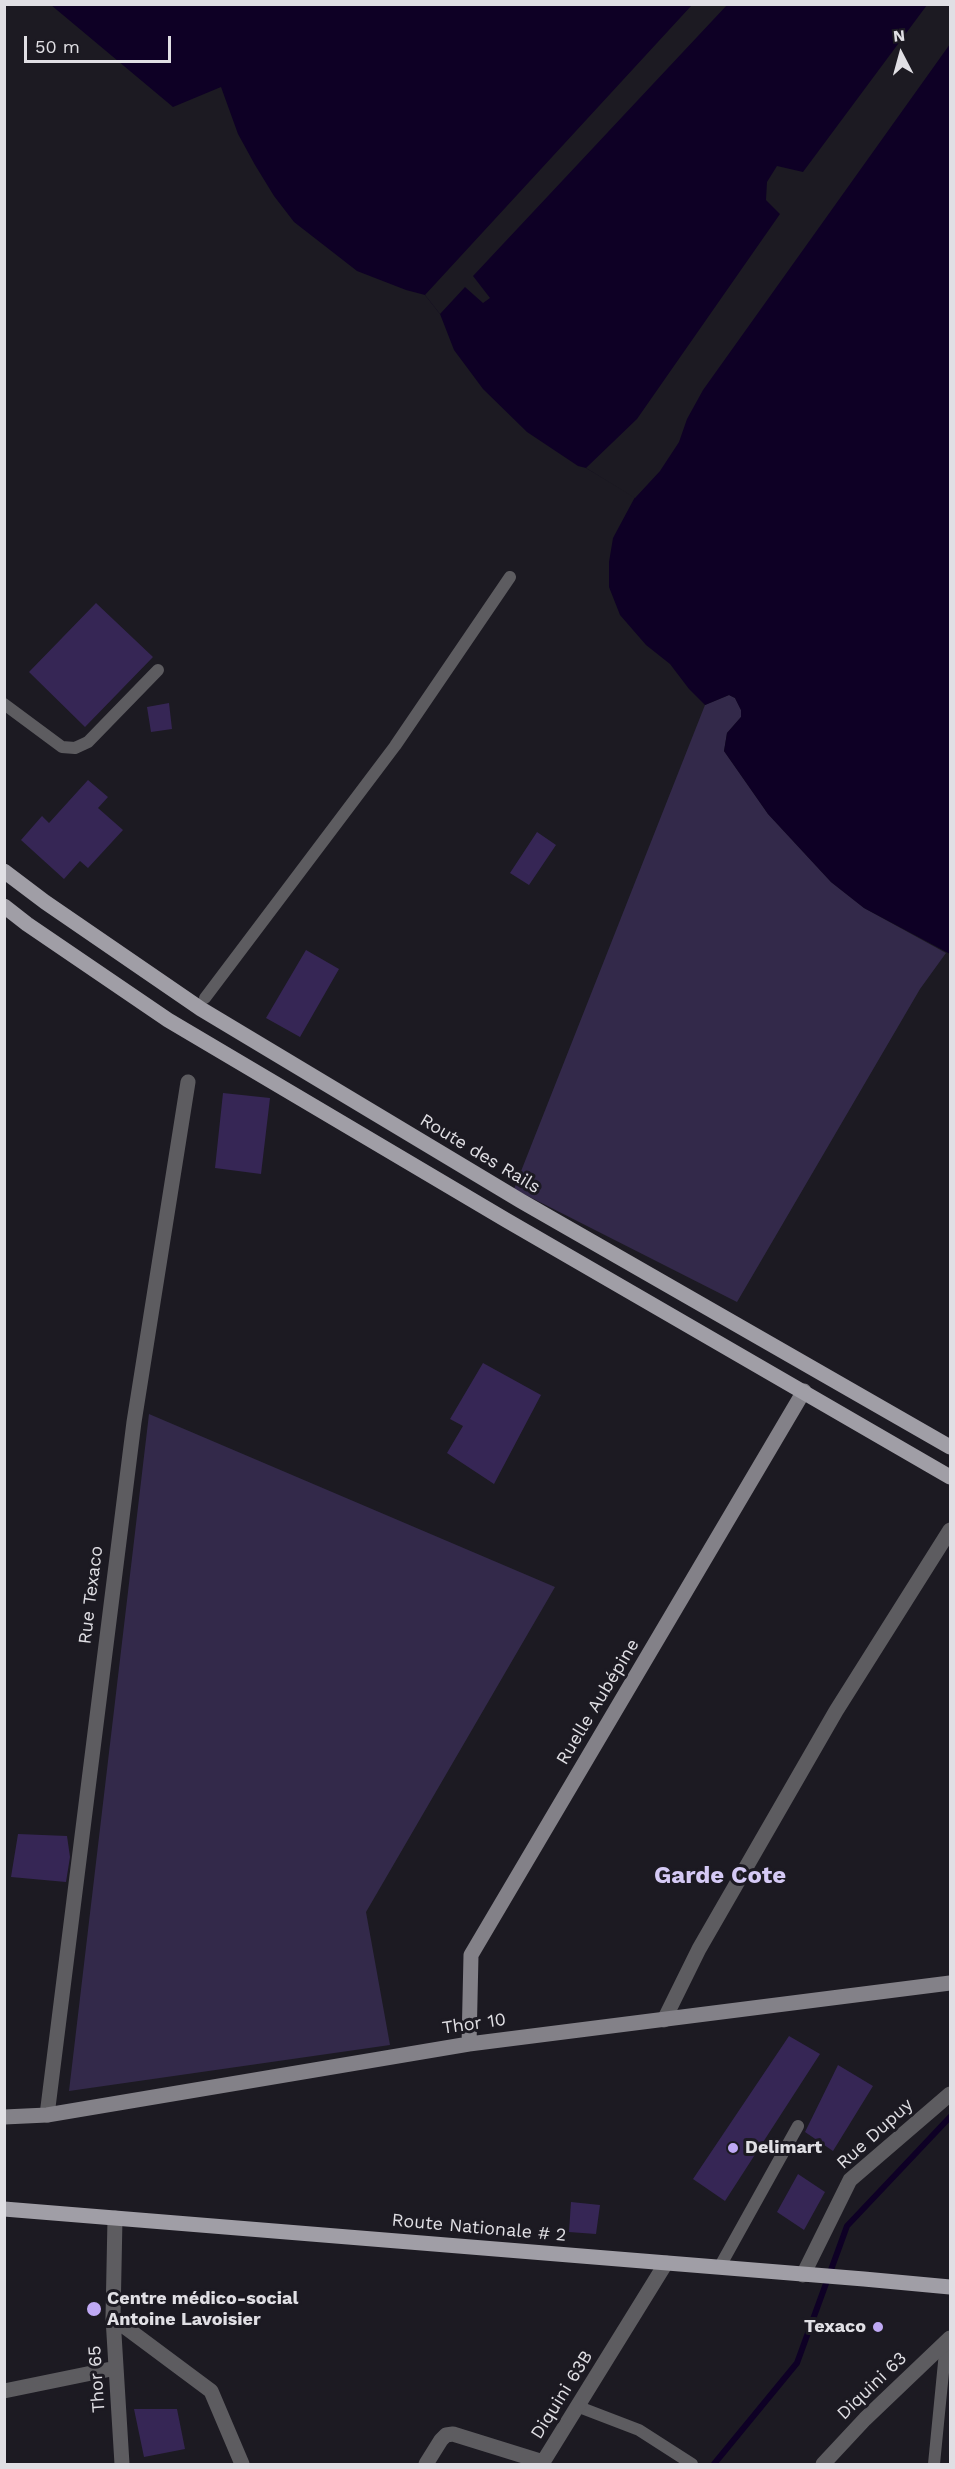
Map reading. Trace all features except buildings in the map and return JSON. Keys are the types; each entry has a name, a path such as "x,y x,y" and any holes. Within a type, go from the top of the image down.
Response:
{"main road":[{"name":"Route des Rails","path":"4,871 45,902 201,1009 521,1201 951,1447"},
{"path":"4,906 168,1020 951,1477"},
{"name":"Route Nationale # 2","path":"4,2209 803,2275 864,2278 951,2288"}],"street":[{"name":"Rue Texaco","path":"47,2115 134,1422 188,1082"},
{"name":"Ruelle Aubépine","path":"470,2044 471,1955 804,1391"},
{"path":"663,2020 699,1948 836,1711 951,1530"},
{"name":"Thor 10","path":"4,2117 47,2115 470,2044 951,1983"},
{"name":"Rue Dupuy","path":"803,2275 850,2180 951,2094"},
{"name":"Thor 65","path":"115,2218 113,2318 122,2464"},
{"name":"Diquini 63B","path":"426,2464 441,2440 446,2435 453,2434 543,2462 666,2263"},
{"path":"113,2318 211,2391 242,2464"},
{"name":"Diquini 63","path":"823,2464 864,2419 948,2340"},
{"path":"4,2391 116,2368"}],"lane":[{"path":"205,998 394,746 510,577"},
{"path":"4,704 62,747 75,748 88,742 158,670"},
{"path":"719,2268 798,2126"},
{"path":"934,2464 948,2340"},
{"path":"579,2407 639,2430 692,2464"}],"shaded area":[{"path":"51,5 950,5 950,954 864,908 831,882 768,814 724,751 727,733 741,717 741,710 735,698 729,695 705,705 670,664 646,645 620,615 609,587 609,562 613,538 635,497 586,468 578,466 527,432 483,389 454,350 440,314 425,295 357,271 294,222 274,196 238,134 221,87 173,107"},
{"path":"729,695 735,698 741,710 741,717 727,733 724,751 768,814 831,882 864,908 946,953 920,989 737,1302 514,1189 705,705"},
{"path":"149,1414 555,1587 366,1912 390,2045 69,2091"}],"pier":[{"path":"692,5 727,5 473,276 490,298 483,303 465,287 440,314 425,295"},
{"path":"927,5 950,5 950,44 703,390 687,419 679,442 660,471 635,498 586,468 637,419 780,214 766,200 767,182 777,166 803,172"}],"waterway":[{"path":"714,2464 797,2363 847,2226 950,2117"}],"place":[{"name":"Delimart","path":"733,2148"},
{"name":"Centre médico-social Antoine Lavoisier","path":"94,2309"},
{"name":"Texaco","path":"878,2327"}],"district":[{"name":"Garde Cote","path":"720,1876"}]}
